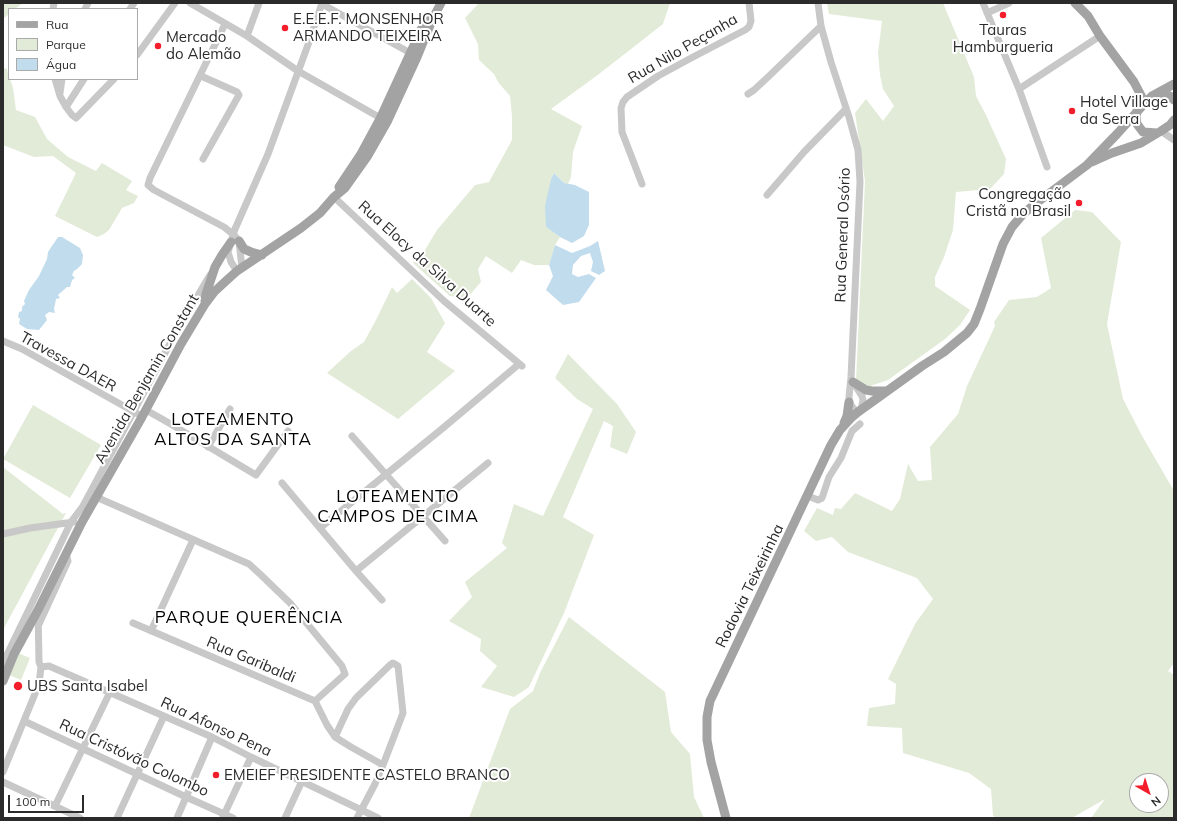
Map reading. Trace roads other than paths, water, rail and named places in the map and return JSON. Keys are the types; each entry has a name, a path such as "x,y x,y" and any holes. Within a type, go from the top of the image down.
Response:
{"main road":[{"name":"Avenida Benjamin Constant","path":"414,55 434,3"},
{"name":"Avenida Benjamin Constant","path":"3,681 14,654 82,522 141,413 205,304 214,292 240,269 301,228 320,213 353,178 368,157 414,55 440,3"},
{"path":"1075,3 1088,16"},
{"path":"1084,3 1088,16 1100,36 1134,82 1144,103"},
{"path":"1134,82 1154,96 1170,96 1174,100"},
{"path":"1087,164 1117,134 1144,103 1174,84"},
{"path":"1137,110 1137,124 1143,132 1160,132"},
{"path":"1087,164 1141,143 1160,132 1172,122"},
{"name":"Rodovia Teixeirinha","path":"726,818 711,762 707,740 707,717 710,701 831,445 841,429 852,417 886,391 944,352 967,333 974,324 1003,244 1012,227 1023,214 1087,164"},
{"path":"205,304 206,294 213,271 222,255 235,239 244,249 262,255"},
{"path":"213,271 217,277 227,280"},
{"path":"852,380 866,390 886,391"},
{"path":"841,429 847,416 849,402"}],"street":[{"path":"138,54 175,3"},
{"path":"190,3 247,36 298,71 384,120"},
{"path":"247,36 259,3"},
{"path":"240,269 235,230 268,154 322,3 414,55"},
{"name":"Rua Nilo Peçanha","path":"642,184 622,132 621,108 623,102 627,97 658,76 749,27 751,21 749,3"},
{"name":"Rua General Osório","path":"818,3 821,26 830,62 849,117 858,150 860,182 852,380 849,386 849,402"},
{"path":"983,3 1019,89 1048,167"},
{"path":"987,13 1008,3"},
{"path":"225,24 150,178 148,185 154,190 224,227 235,239"},
{"path":"748,94 763,82 821,26"},
{"path":"1019,89 1100,36"},
{"path":"200,76 238,92 239,95 203,159"},
{"path":"54,80 66,107 76,118 113,80"},
{"path":"60,96 62,80"},
{"path":"66,107 83,80"},
{"path":"767,195 804,152 846,109"},
{"path":"1172,122 1174,139"},
{"path":"1160,132 1174,139"},
{"name":"Rua Elocy da Silva Duarte","path":"334,197 444,301 520,365 387,474"},
{"path":"235,239 228,252 231,262 240,269"},
{"name":"Avenida Benjamin Constant","path":"3,663 71,522 83,506 141,413 177,332 213,271"},
{"name":"Travessa DAER","path":"3,341 22,349 141,413 169,422 256,475 288,431"},
{"name":"Rua General Osório","path":"852,380 862,396 863,400 860,411"},
{"path":"849,402 854,408 860,411"},
{"path":"208,447 230,409"},
{"path":"808,496 818,500 822,498 829,477 841,458 852,431 860,424"},
{"path":"841,429 849,438"},
{"path":"352,436 445,541"},
{"path":"356,571 488,463"},
{"path":"320,528 387,474"},
{"path":"818,475 829,477"},
{"path":"282,483 382,600"},
{"path":"96,497 249,564 290,603 342,666 345,674 315,701 335,737 351,748 384,765"},
{"path":"3,534 30,528 71,522 82,522"},
{"path":"151,631 193,540"},
{"name":"Avenida Benjamin Constant","path":"38,626 68,561 66,553"},
{"name":"Avenida Benjamin Constant","path":"3,772 39,684 40,667 38,610"},
{"name":"Rua Garibaldi","path":"133,623 315,701"},
{"path":"335,737 348,709 356,698 390,665 395,663 398,666 403,713 384,765 357,818"},
{"name":"Rua Afonso Pena","path":"40,667 48,666 212,737 378,818"},
{"path":"55,806 110,692"},
{"path":"118,818 136,774 164,716"},
{"name":"Rua Cristóvão Colombo","path":"24,721 224,816 233,818"},
{"path":"177,818 212,737"},
{"path":"224,816 251,757"},
{"path":"285,818 302,781"},
{"path":"3,782 80,818"}],"water":[{"path":"554,173 564,183 575,185 589,192 589,225 584,236 572,243 546,227 545,206 551,179"},
{"path":"58,237 62,237 80,248 83,255 82,264 74,271 72,275 75,278 72,280 70,287 67,287 58,295 60,298 56,299 54,309 55,313 49,312 45,315 47,320 39,330 27,329 19,324 19,312 22,311 22,307 25,304 24,301 29,290 39,276 47,259 48,252"},
{"path":"598,241 605,271 599,275 591,271 593,262 590,253 581,256 573,265 572,274 578,277 589,274 596,278 579,302 563,305 546,290 553,276 549,265 555,245 572,253"}],"place":[{"name":"Tauras Hamburgueria","path":"1003,15"},
{"name":"E.E.E.F. MONSENHOR ARMANDO TEIXEIRA","path":"285,28"},
{"name":"Mercado do Alemão","path":"158,46"},
{"name":"Hotel Village da Serra","path":"1072,111"},
{"name":"Congregação Cristã no Brasil","path":"1079,203"},
{"name":"UBS Santa Isabel","path":"18,686"},
{"name":"EMEIEF PRESIDENTE CASTELO BRANCO","path":"216,775"}],"district":[{"name":"LOTEAMENTO ALTOS DA SANTA","path":"233,430"},
{"name":"LOTEAMENTO CAMPOS DE CIMA","path":"398,507"},
{"name":"PARQUE QUERÊNCIA","path":"249,618"}]}
